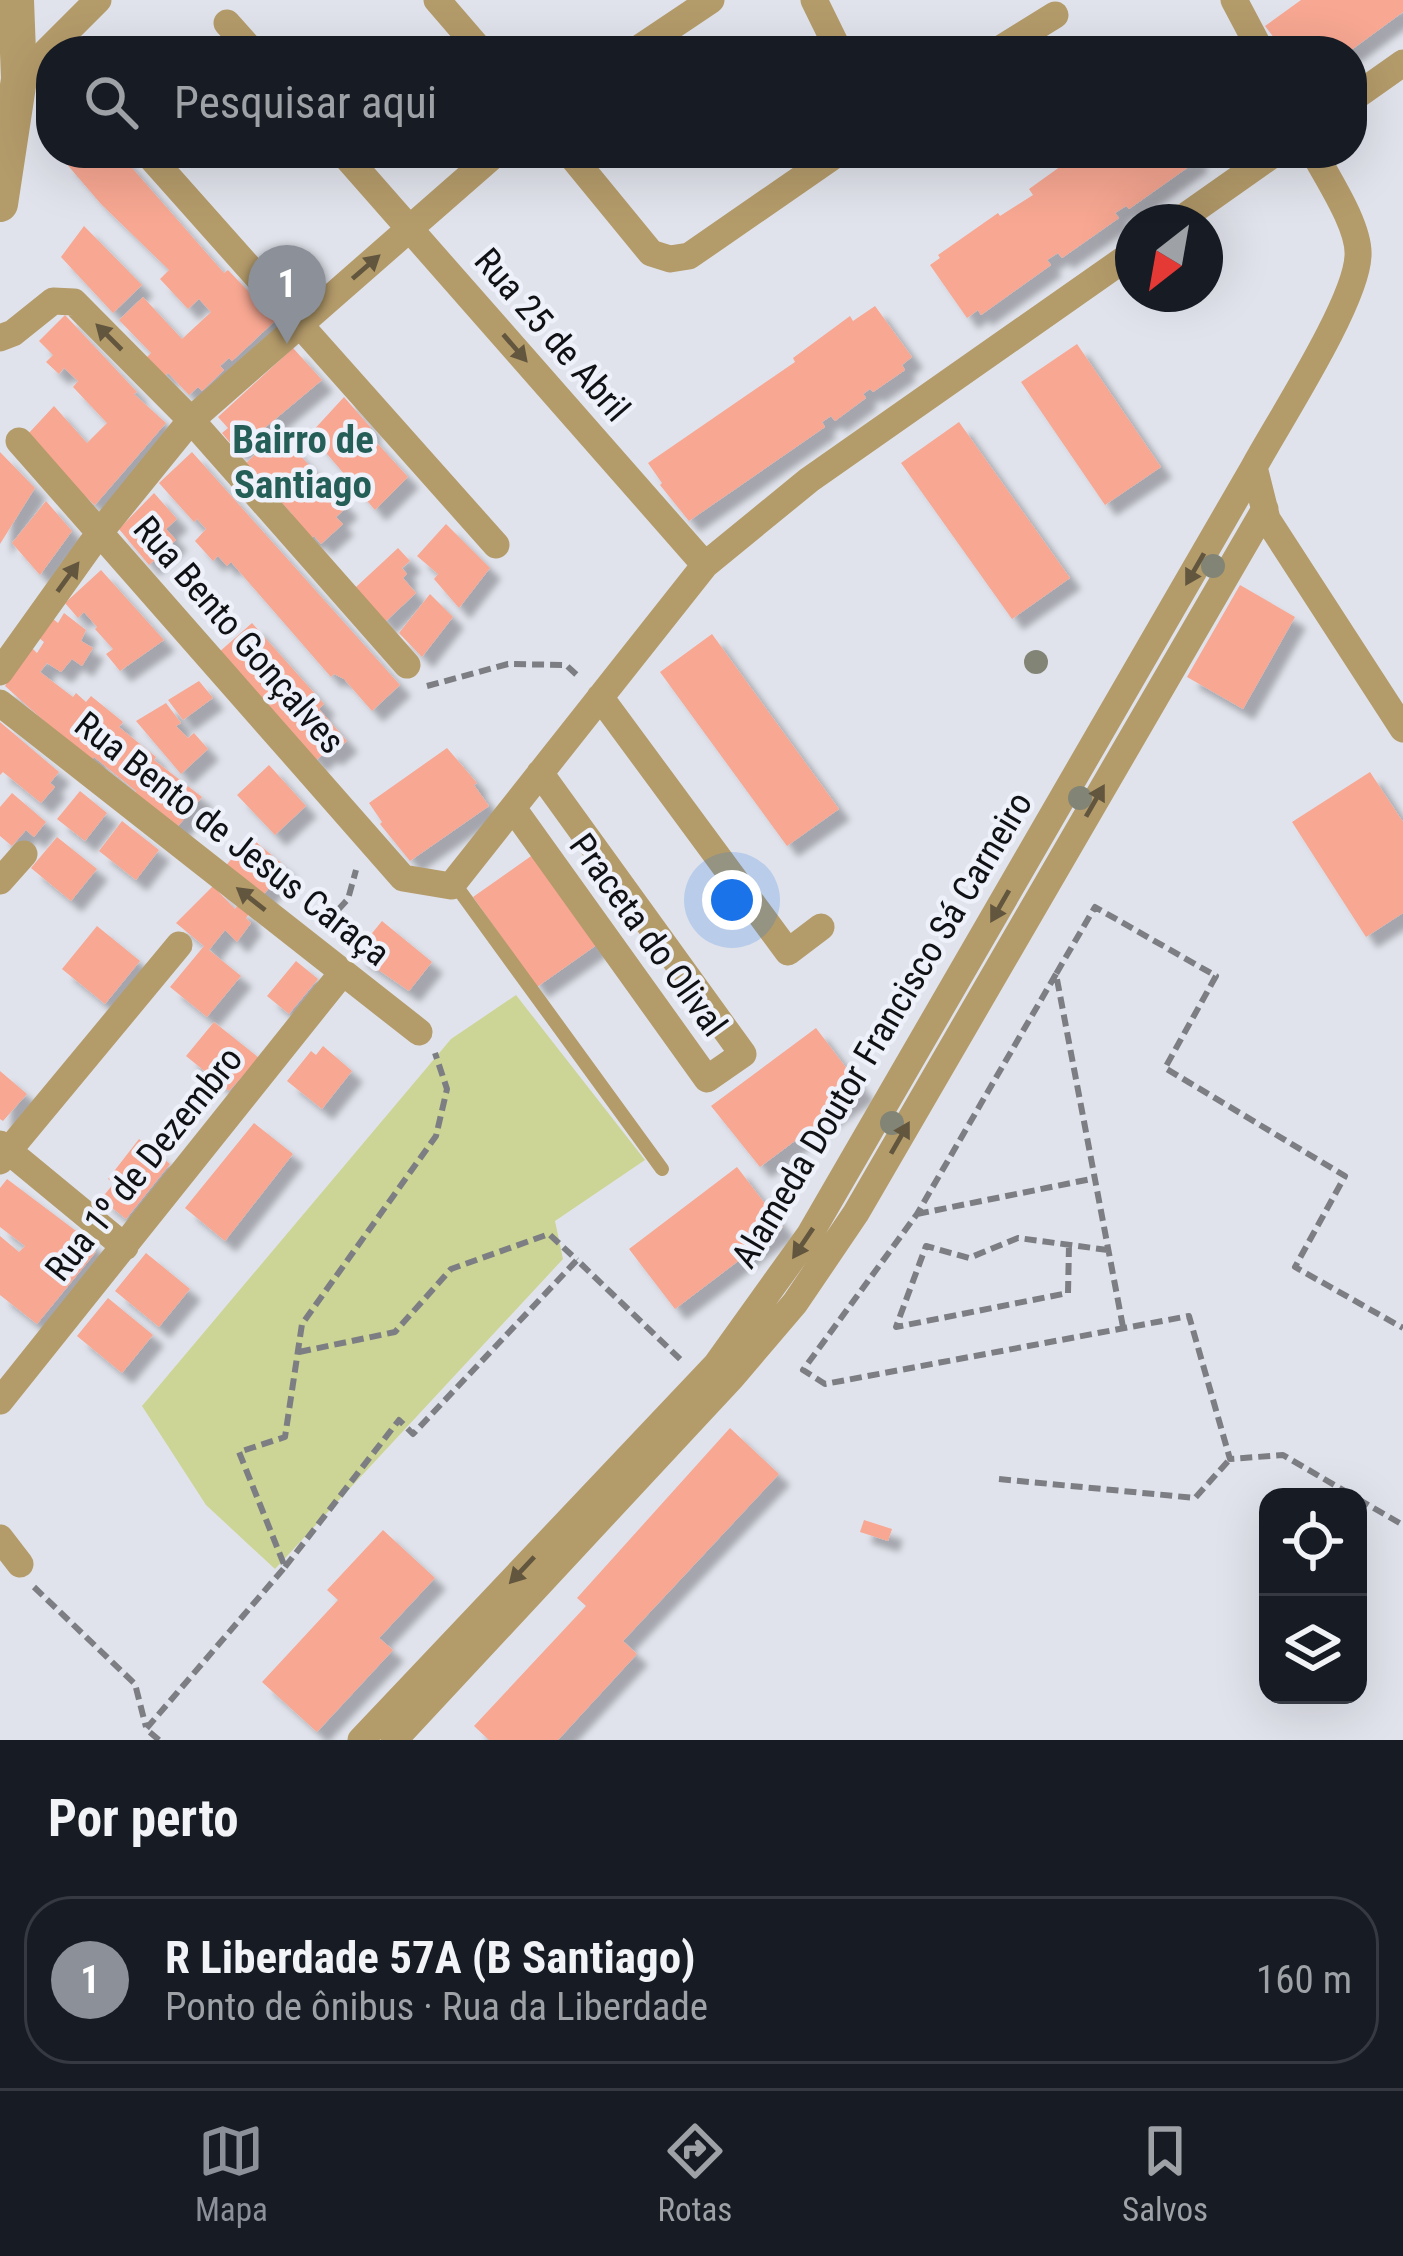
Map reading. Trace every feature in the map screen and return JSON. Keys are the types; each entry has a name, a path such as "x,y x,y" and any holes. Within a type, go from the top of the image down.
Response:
{"street":[{"path":"0,204 19,79 16,0"},
{"path":"62,36 98,0"},
{"path":"437,0 469,36"},
{"path":"657,36 711,0"},
{"path":"814,0 832,36"},
{"path":"1234,0 1253,36"},
{"path":"1021,36 1054,15"},
{"path":"227,23 239,36"},
{"path":"19,79 36,62"},
{"path":"1367,89 1403,64"},
{"path":"160,168 496,544"},
{"name":"Rua 25 de Abril","path":"357,168 705,565"},
{"path":"0,672 100,532 191,421 479,168"},
{"path":"580,168 651,253 670,259 689,256 816,168"},
{"path":"1203,204 1254,168"},
{"name":"Alameda Doutor Francisco Sá Carneiro","path":"362,1740 702,1380 810,1234 1349,292 1359,253 1344,207 1322,168"},
{"path":"395,869 451,886 705,565 808,480 1115,266"},
{"path":"0,338 53,301 74,302 191,421 412,676"},
{"name":"Rua Bento Gonçalves","path":"19,441 395,869"},
{"path":"1253,467 1267,519 1403,729"},
{"name":"Alameda Doutor Francisco Sá Carneiro","path":"394,1740 795,1304 856,1214 1265,509"},
{"path":"600,697 788,952 821,927"},
{"name":"Rua Bento de Jesus Caraça","path":"0,703 419,1032"},
{"name":"Praceta do Olival","path":"513,808 707,1079 743,1054 540,772"},
{"path":"0,881 24,854"},
{"path":"125,1247 3,1152 179,945"},
{"name":"Rua 1º de Dezembro","path":"0,1401 343,972"},
{"path":"0,1538 20,1564"}],"lane":[{"path":"454,883 662,1169"}],"path":[{"path":"412,676 508,664 566,665 600,697"},
{"path":"307,944 348,899 355,870 395,869"},
{"path":"1230,1459 1190,1316 825,1384 803,1370 917,1214 1095,907 1216,976 1166,1068 1345,1176 1295,1267 1403,1328"},
{"path":"1056,974 1123,1327"},
{"path":"285,1567 239,1452 285,1437 302,1324 436,1136 447,1089 436,1054 420,1040 419,1032"},
{"path":"917,1214 1097,1178"},
{"path":"299,1352 395,1332 452,1269 549,1234 702,1380"},
{"path":"1069,1245 1069,1293 896,1327 926,1246 969,1258 1018,1238 1108,1250"},
{"path":"146,1729 285,1567 399,1420 413,1434 577,1260"},
{"path":"999,1479 1195,1498 1230,1459 1283,1455 1339,1488"},
{"path":"1367,1504 1403,1525"},
{"path":"20,1564 26,1580 135,1684 146,1729 159,1740"}],"green space":[{"path":"516,995 645,1160 555,1221 563,1259 275,1569 206,1505 142,1406 451,1039"}],"building":[{"path":"1301,0 1403,0 1403,12 1367,38 1273,36 1265,26"},
{"path":"70,168 132,168 224,273 228,270 276,320 232,361 229,358 220,366 224,370 202,391 198,387 189,395 168,373 165,376 147,357 151,353 119,320 143,297 182,339 211,312 199,299 188,309 160,279 169,270"},
{"path":"1058,168 1187,168 1136,204 1115,204 1115,221 1062,258 1058,253 1047,260 1051,265 981,315 978,310 967,318 930,265 998,213 1033,195 1029,189"},
{"path":"84,226 142,285 113,313 61,257"},
{"path":"875,306 912,357 902,365 905,370 863,394 866,398 835,421 831,416 822,422 825,427 689,521 648,463 795,362 793,358 850,316 853,321"},
{"path":"65,315 166,423 95,505 59,474 28,434 54,406 87,443 107,423 73,387 78,381 64,368 59,374 46,362 53,355 39,341"},
{"path":"1077,344 1161,467 1105,505 1021,382"},
{"path":"293,348 322,380 237,451 222,433 228,428 218,417"},
{"path":"344,397 371,428 367,432 408,477 375,510 310,434"},
{"path":"959,422 1070,578 1012,619 901,463"},
{"path":"279,432 347,507 336,517 343,524 321,544 314,536 310,540 246,463"},
{"path":"0,452 35,488 0,544"},
{"path":"192,452 400,685 372,711 344,679 331,677 231,562 227,566 218,556 213,561 195,541 206,529 159,483"},
{"path":"154,493 177,519 166,529 176,540 149,565 119,529"},
{"path":"46,501 72,531 40,575 12,543"},
{"path":"446,524 490,568 459,608 434,579 438,574 417,556"},
{"path":"398,548 410,561 402,568 407,574 403,578 416,593 384,623 356,587"},
{"path":"101,570 164,640 120,671 106,654 113,649 97,627 84,612 78,618 65,603"},
{"path":"1240,585 1295,617 1243,709 1187,677"},
{"path":"430,594 453,617 422,657 399,633"},
{"path":"64,613 86,630 81,641 93,648 82,666 72,659 61,672 47,663 40,672 73,697 76,693 86,702 91,696 123,722 119,727 154,760 202,797 175,830 133,796 136,791 94,757 90,762 5,686 32,648 37,653 44,642 39,638 52,618 58,623"},
{"path":"252,623 324,704 319,709 347,741 331,755 327,751 315,761 218,653"},
{"path":"712,634 839,809 787,846 660,672"},
{"path":"199,681 213,698 183,720 168,700"},
{"path":"166,703 181,723 176,726 188,738 194,733 208,749 181,774 136,721"},
{"path":"0,722 59,772 50,783 55,787 41,803 3,772 0,775"},
{"path":"447,748 477,783 489,806 410,861 369,803"},
{"path":"269,765 306,806 275,835 237,795"},
{"path":"1370,772 1403,822 1403,913 1366,937 1292,822"},
{"path":"80,791 107,813 85,841 57,819"},
{"path":"12,793 46,822 34,837 26,830 12,846 0,836 0,807"},
{"path":"122,821 159,850 136,880 99,851"},
{"path":"57,837 97,869 71,901 31,868"},
{"path":"250,837 286,867 260,899 223,869"},
{"path":"534,854 598,944 537,987 473,897"},
{"path":"213,886 235,909 249,914 246,918 251,923 237,942 225,930 209,950 241,976 207,1017 170,987 204,946 176,923"},
{"path":"382,921 432,962 409,991 355,954"},
{"path":"97,926 140,961 105,1004 62,969"},
{"path":"296,961 318,979 289,1014 267,996"},
{"path":"214,1022 259,1058 229,1091 186,1056"},
{"path":"816,1028 863,1090 760,1167 711,1106"},
{"path":"323,1046 352,1071 322,1109 287,1081 311,1051 316,1055"},
{"path":"0,1071 27,1094 3,1121 0,1119"},
{"path":"254,1123 293,1154 225,1241 185,1208"},
{"path":"139,1139 170,1164 126,1219 101,1199 114,1183 108,1179"},
{"path":"737,1167 783,1227 675,1309 629,1249"},
{"path":"7,1179 96,1246 37,1324 0,1295 0,1236 19,1252 25,1246 0,1227 0,1188"},
{"path":"146,1253 190,1289 159,1327 115,1291"},
{"path":"108,1298 153,1335 122,1373 77,1336"},
{"path":"730,1428 779,1474 623,1641 637,1654 558,1740 489,1740 474,1726 586,1606 577,1598"},
{"path":"864,1520 892,1529 888,1541 860,1532"},
{"path":"383,1530 435,1578 379,1638 393,1650 317,1732 262,1682 338,1600 327,1590"}],"place":[{"name":"R Liberdade 57A (B Santiago)","path":"287,344"}],"district":[{"name":"Bairro de Santiago","path":"303,462"}]}
